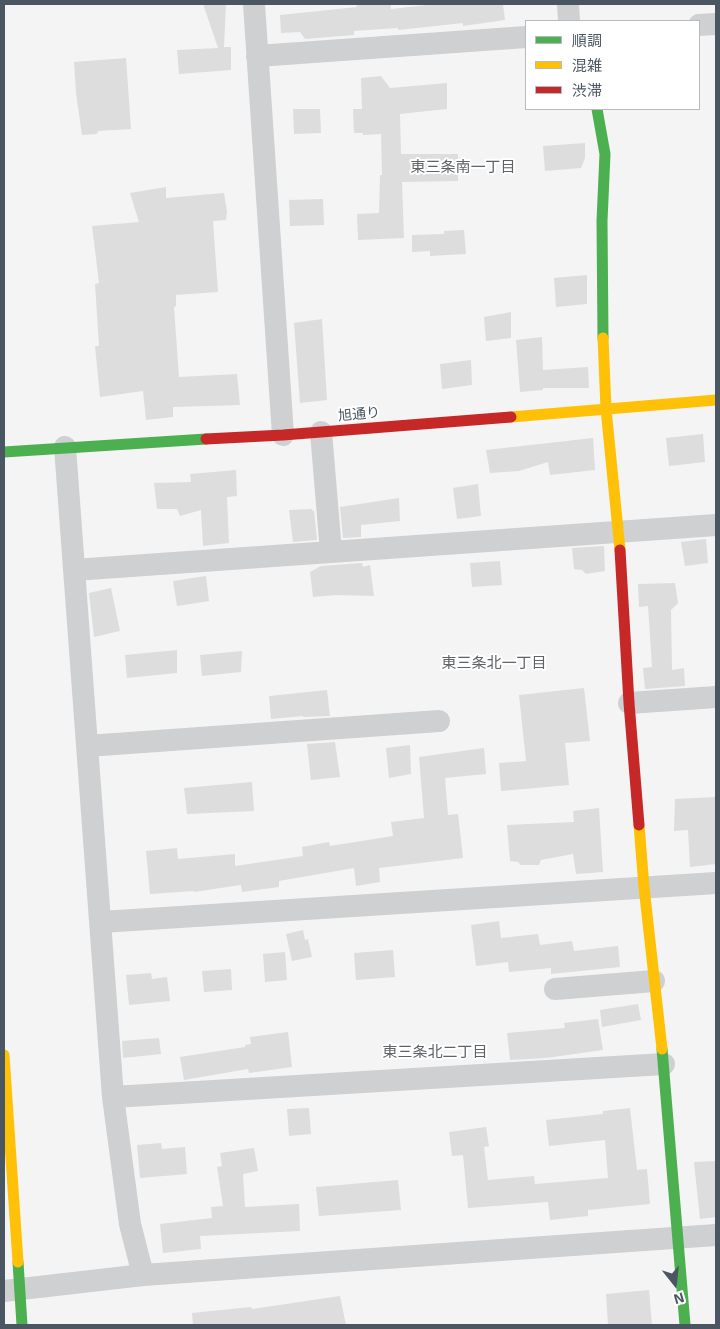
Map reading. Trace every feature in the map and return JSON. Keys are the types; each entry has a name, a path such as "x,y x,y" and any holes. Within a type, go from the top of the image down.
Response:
{"street":[{"path":"254,4 283,435"},
{"path":"568,4 569,20"},
{"path":"700,25 716,24"},
{"path":"257,56 525,37"},
{"path":"597,110 605,154 602,221 603,350 606,409 619,532 629,703 644,887 664,1064 685,1325"},
{"name":"旭通り","path":"4,452 283,435 716,400"},
{"path":"321,432 331,552"},
{"path":"65,447 113,1097 130,1224 143,1275"},
{"path":"74,570 716,525"},
{"path":"629,703 716,698"},
{"path":"87,746 439,721"},
{"path":"101,922 716,882"},
{"path":"555,989 654,980"},
{"path":"4,1055 12,1290 22,1325"},
{"path":"113,1097 664,1064"},
{"path":"12,1290 143,1275 716,1235"}],"building":[{"path":"203,4 226,4 224,47 231,47 231,70 179,74 177,50 218,48"},
{"path":"356,4 391,4 391,9 436,4 503,4 505,20 463,26 463,23 398,30 398,28 354,31 354,35 305,39 300,32 281,33 280,15 357,7"},
{"path":"126,58 131,129 98,131 97,134 82,135 74,62"},
{"path":"381,76 390,88 447,83 447,109 400,114 401,154 458,154 458,181 402,182 404,238 358,240 357,214 379,213 380,175 382,175 381,134 363,135 363,133 354,133 353,109 362,109 361,78"},
{"path":"293,109 320,109 321,133 294,134"},
{"path":"585,143 585,158 581,168 545,171 543,146"},
{"path":"166,187 166,198 224,193 227,212 226,220 213,221 218,292 176,295 176,306 174,307 179,377 237,374 240,405 173,407 173,417 146,420 143,391 100,397 95,346 99,346 95,284 99,283 92,226 139,222 130,193"},
{"path":"323,199 324,225 290,226 289,200"},
{"path":"464,230 466,254 430,256 430,251 412,252 412,235 444,234 444,231"},
{"path":"587,275 587,304 556,307 554,278"},
{"path":"511,312 511,338 486,341 484,317"},
{"path":"322,319 327,400 300,403 294,323"},
{"path":"542,337 543,370 588,367 589,388 543,388 543,390 520,392 516,340"},
{"path":"471,360 472,385 442,389 440,364"},
{"path":"703,434 705,462 669,466 666,438"},
{"path":"593,438 595,470 550,475 548,462 519,471 490,473 486,450"},
{"path":"236,470 237,496 227,497 229,543 203,546 201,510 180,516 177,509 157,509 154,483 191,482 190,474"},
{"path":"478,484 481,516 457,519 453,488"},
{"path":"399,498 400,521 361,525 361,537 343,538 340,507"},
{"path":"312,509 312,511 314,510 317,540 293,542 289,510"},
{"path":"706,539 708,563 685,566 681,542"},
{"path":"604,546 605,571 586,574 582,570 574,569 572,548"},
{"path":"500,561 502,585 472,587 470,563"},
{"path":"362,563 363,567 370,565 374,596 336,595 313,597 310,572 321,566"},
{"path":"206,576 209,601 177,606 173,581"},
{"path":"675,583 678,603 671,610 672,670 684,668 685,686 645,689 643,668 652,667 648,606 639,607 638,584"},
{"path":"111,588 120,631 94,637 89,593"},
{"path":"177,650 177,673 127,678 125,655"},
{"path":"242,651 241,672 202,676 200,655"},
{"path":"584,688 590,741 565,743 569,785 501,791 499,763 526,761 519,695"},
{"path":"327,690 330,716 271,719 269,696"},
{"path":"335,742 340,777 311,780 307,744"},
{"path":"410,745 411,774 389,778 386,748"},
{"path":"484,748 486,774 445,778 448,815 458,814 463,858 379,868 380,882 356,886 354,868 279,881 279,887 242,892 241,885 194,892 150,894 146,851 177,848 178,859 235,854 235,866 303,856 302,847 329,842 330,846 393,836 391,822 424,818 419,757"},
{"path":"252,782 254,811 187,814 184,788"},
{"path":"716,797 716,864 690,867 688,830 674,831 675,799"},
{"path":"599,808 603,872 576,874 573,854 541,860 539,865 521,865 518,862 510,861 507,825 574,822 573,811"},
{"path":"499,921 501,938 538,934 540,945 572,941 574,951 618,946 620,967 551,974 551,968 509,972 508,962 476,966 471,925"},
{"path":"303,930 305,940 308,939 312,957 292,961 286,934"},
{"path":"393,950 395,977 356,980 354,953"},
{"path":"285,952 287,980 265,982 263,954"},
{"path":"231,969 232,990 204,992 202,971"},
{"path":"151,973 152,979 167,977 170,1001 129,1005 126,975"},
{"path":"638,1004 641,1020 602,1027 600,1010"},
{"path":"598,1019 603,1050 546,1058 510,1060 507,1033 565,1028 564,1023"},
{"path":"288,1032 292,1067 249,1073 248,1069 184,1080 180,1057 245,1047 245,1045 251,1044 250,1037"},
{"path":"159,1038 161,1054 123,1058 122,1041"},
{"path":"309,1108 311,1134 289,1136 287,1109"},
{"path":"630,1108 637,1170 647,1169 650,1204 588,1210 588,1216 550,1220 548,1202 468,1208 463,1155 452,1156 449,1132 486,1127 489,1146 484,1147 488,1180 534,1176 535,1184 608,1178 605,1140 549,1146 546,1120 603,1114 603,1111"},
{"path":"161,1143 162,1149 185,1147 187,1174 140,1178 137,1145"},
{"path":"254,1148 258,1171 243,1174 245,1207 299,1204 300,1231 200,1236 201,1249 163,1253 160,1224 212,1218 211,1207 223,1206 217,1167 222,1166 220,1153"},
{"path":"716,1161 716,1217 700,1219 694,1162"},
{"path":"398,1180 401,1210 319,1216 316,1187"},
{"path":"649,1290 652,1325 608,1325 606,1294"},
{"path":"340,1296 346,1325 193,1325 192,1313 251,1307 252,1309"}],"traffic: fast":[{"path":"597,110 605,154 602,221 603,338"},
{"path":"4,452 206,439"},
{"path":"662,1049 685,1325"},
{"path":"18,1262 22,1325"}],"traffic: slow":[{"path":"603,338 606,409 620,550"},
{"path":"511,417 716,400"},
{"path":"639,825 662,1049"},
{"path":"4,1055 18,1262"}],"traffic: jam":[{"path":"206,439 283,435 511,417"},
{"path":"620,550 629,703 639,825"}],"district":[{"name":"東三条南一丁目","path":"463,167"},
{"name":"東三条北一丁目","path":"494,663"},
{"name":"東三条北二丁目","path":"435,1052"}]}
